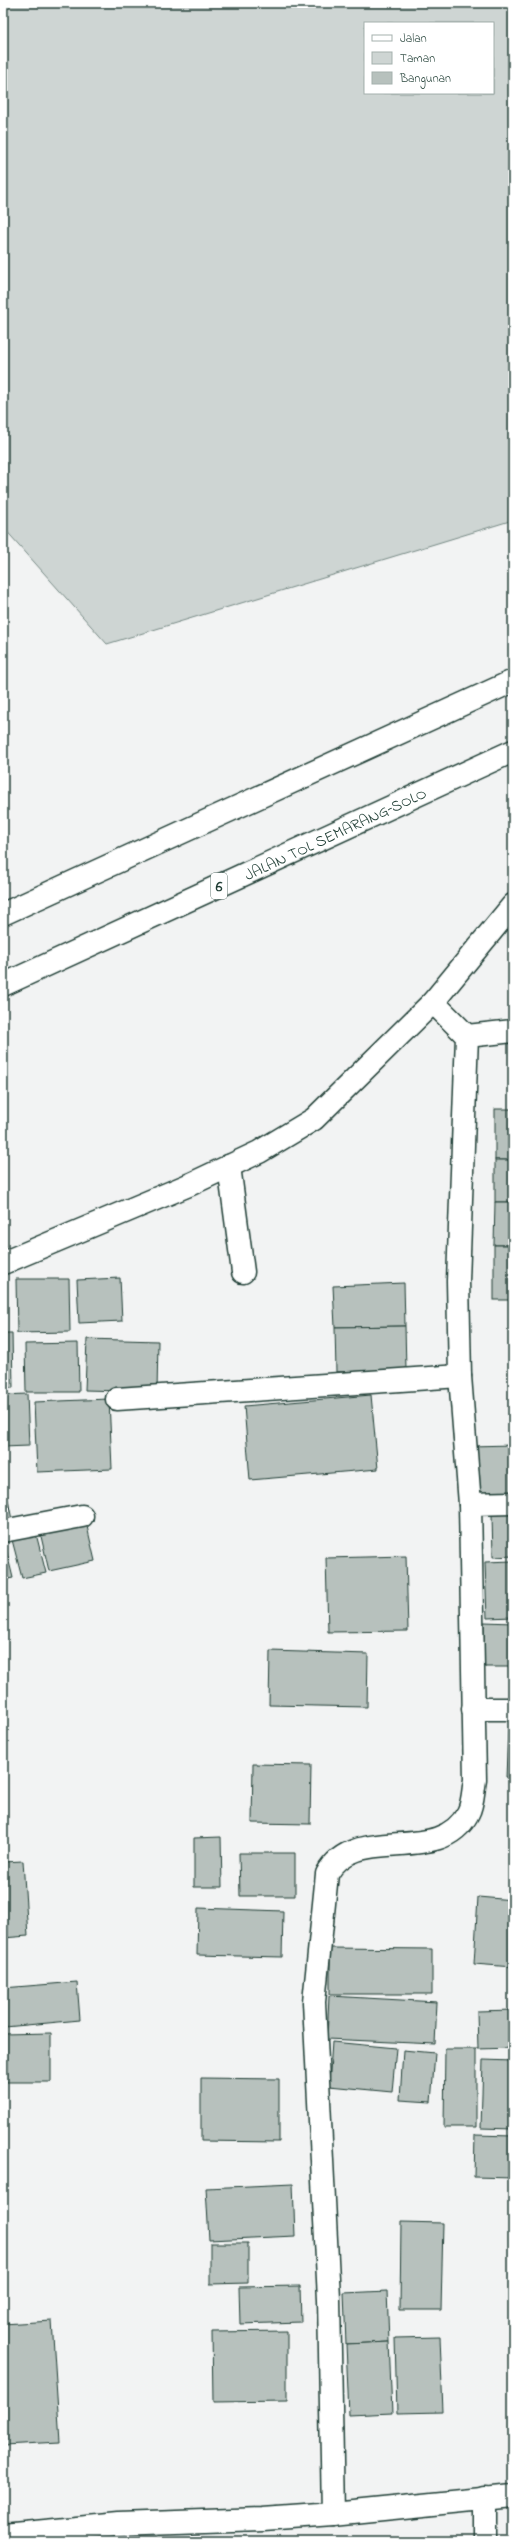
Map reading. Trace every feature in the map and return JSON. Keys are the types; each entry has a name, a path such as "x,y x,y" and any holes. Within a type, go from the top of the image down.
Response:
{"main road":[{"path":"3,914 513,681"},
{"name":"JALAN TOL SEMARANG–SOLO","path":"3,985 513,751"},
{"path":"3,1263 192,1184 259,1152 314,1119 433,1002 513,905"},
{"path":"333,2514 329,2299 314,2002 327,1874 339,1858 352,1850 428,1842 457,1827 469,1812 475,1780 470,1504 460,1376 458,1281 467,1036 433,1002"},
{"path":"467,1036 513,1030"},
{"path":"229,1166 243,1272"},
{"path":"117,1399 460,1376"},
{"path":"470,1504 513,1503"},
{"path":"3,1531 82,1516"},
{"path":"474,1709 513,1709"},
{"path":"3,2535 119,2532 333,2514 513,2496"},
{"path":"485,2498 485,2541"}],"green space":[{"path":"3,3 513,3 513,520 107,644 3,527"}],"building":[{"path":"495,1109 513,1109 513,1160 495,1160"},
{"path":"495,1160 513,1160 513,1202 495,1202"},
{"path":"495,1202 513,1202 513,1245 494,1245"},
{"path":"494,1245 513,1245 513,1300 494,1300"},
{"path":"120,1278 122,1321 79,1323 77,1280"},
{"path":"16,1279 69,1279 70,1332 17,1333"},
{"path":"404,1283 405,1326 335,1327 333,1286"},
{"path":"511,1300 513,1300 513,1334 511,1334"},
{"path":"405,1326 406,1370 336,1372 335,1327"},
{"path":"3,1333 12,1333 13,1388 3,1388"},
{"path":"87,1339 158,1341 157,1392 85,1390"},
{"path":"78,1343 79,1392 26,1392 25,1344"},
{"path":"27,1394 29,1446 3,1447 3,1395"},
{"path":"371,1395 378,1469 250,1480 244,1406"},
{"path":"109,1399 112,1469 37,1472 34,1402"},
{"path":"513,1445 513,1495 472,1497 470,1446"},
{"path":"3,1495 7,1495 12,1520 3,1521"},
{"path":"513,1514 513,1556 493,1557 492,1515"},
{"path":"86,1522 95,1561 49,1571 40,1532"},
{"path":"35,1530 46,1573 22,1578 11,1536"},
{"path":"3,1537 13,1578 3,1580"},
{"path":"406,1556 408,1631 328,1632 326,1558"},
{"path":"513,1561 513,1617 487,1618 485,1562"},
{"path":"484,1622 513,1623 513,1667 484,1667"},
{"path":"270,1651 368,1654 367,1707 269,1705"},
{"path":"508,1728 513,1728 513,1778 506,1777"},
{"path":"253,1764 311,1765 310,1824 252,1823"},
{"path":"221,1837 222,1887 194,1887 194,1838"},
{"path":"239,1853 295,1853 295,1896 240,1896"},
{"path":"23,1861 28,1936 3,1938 3,1862"},
{"path":"478,1897 513,1900 513,1967 474,1964"},
{"path":"198,1908 283,1911 282,1957 197,1955"},
{"path":"330,1948 432,1949 432,1994 330,1994"},
{"path":"77,1982 80,2020 5,2027 3,1988"},
{"path":"329,1996 437,2002 435,2044 327,2039"},
{"path":"513,2010 513,2048 478,2049 477,2011"},
{"path":"51,2033 51,2082 3,2082 3,2034"},
{"path":"332,2042 396,2048 392,2092 329,2086"},
{"path":"445,2049 476,2049 476,2127 444,2127"},
{"path":"403,2050 435,2053 431,2102 400,2100"},
{"path":"483,2060 513,2061 513,2129 481,2128"},
{"path":"201,2078 279,2079 279,2142 201,2141"},
{"path":"475,2135 513,2136 513,2178 474,2177"},
{"path":"293,2184 295,2236 209,2240 206,2188"},
{"path":"401,2222 443,2223 441,2310 400,2310"},
{"path":"210,2243 248,2243 248,2283 210,2284"},
{"path":"300,2286 301,2322 240,2324 239,2287"},
{"path":"387,2291 389,2342 346,2344 344,2293"},
{"path":"52,2321 60,2442 3,2445 3,2324"},
{"path":"287,2331 287,2401 213,2402 212,2332"},
{"path":"440,2337 443,2412 397,2413 395,2338"},
{"path":"389,2342 392,2413 349,2415 346,2344"}]}
